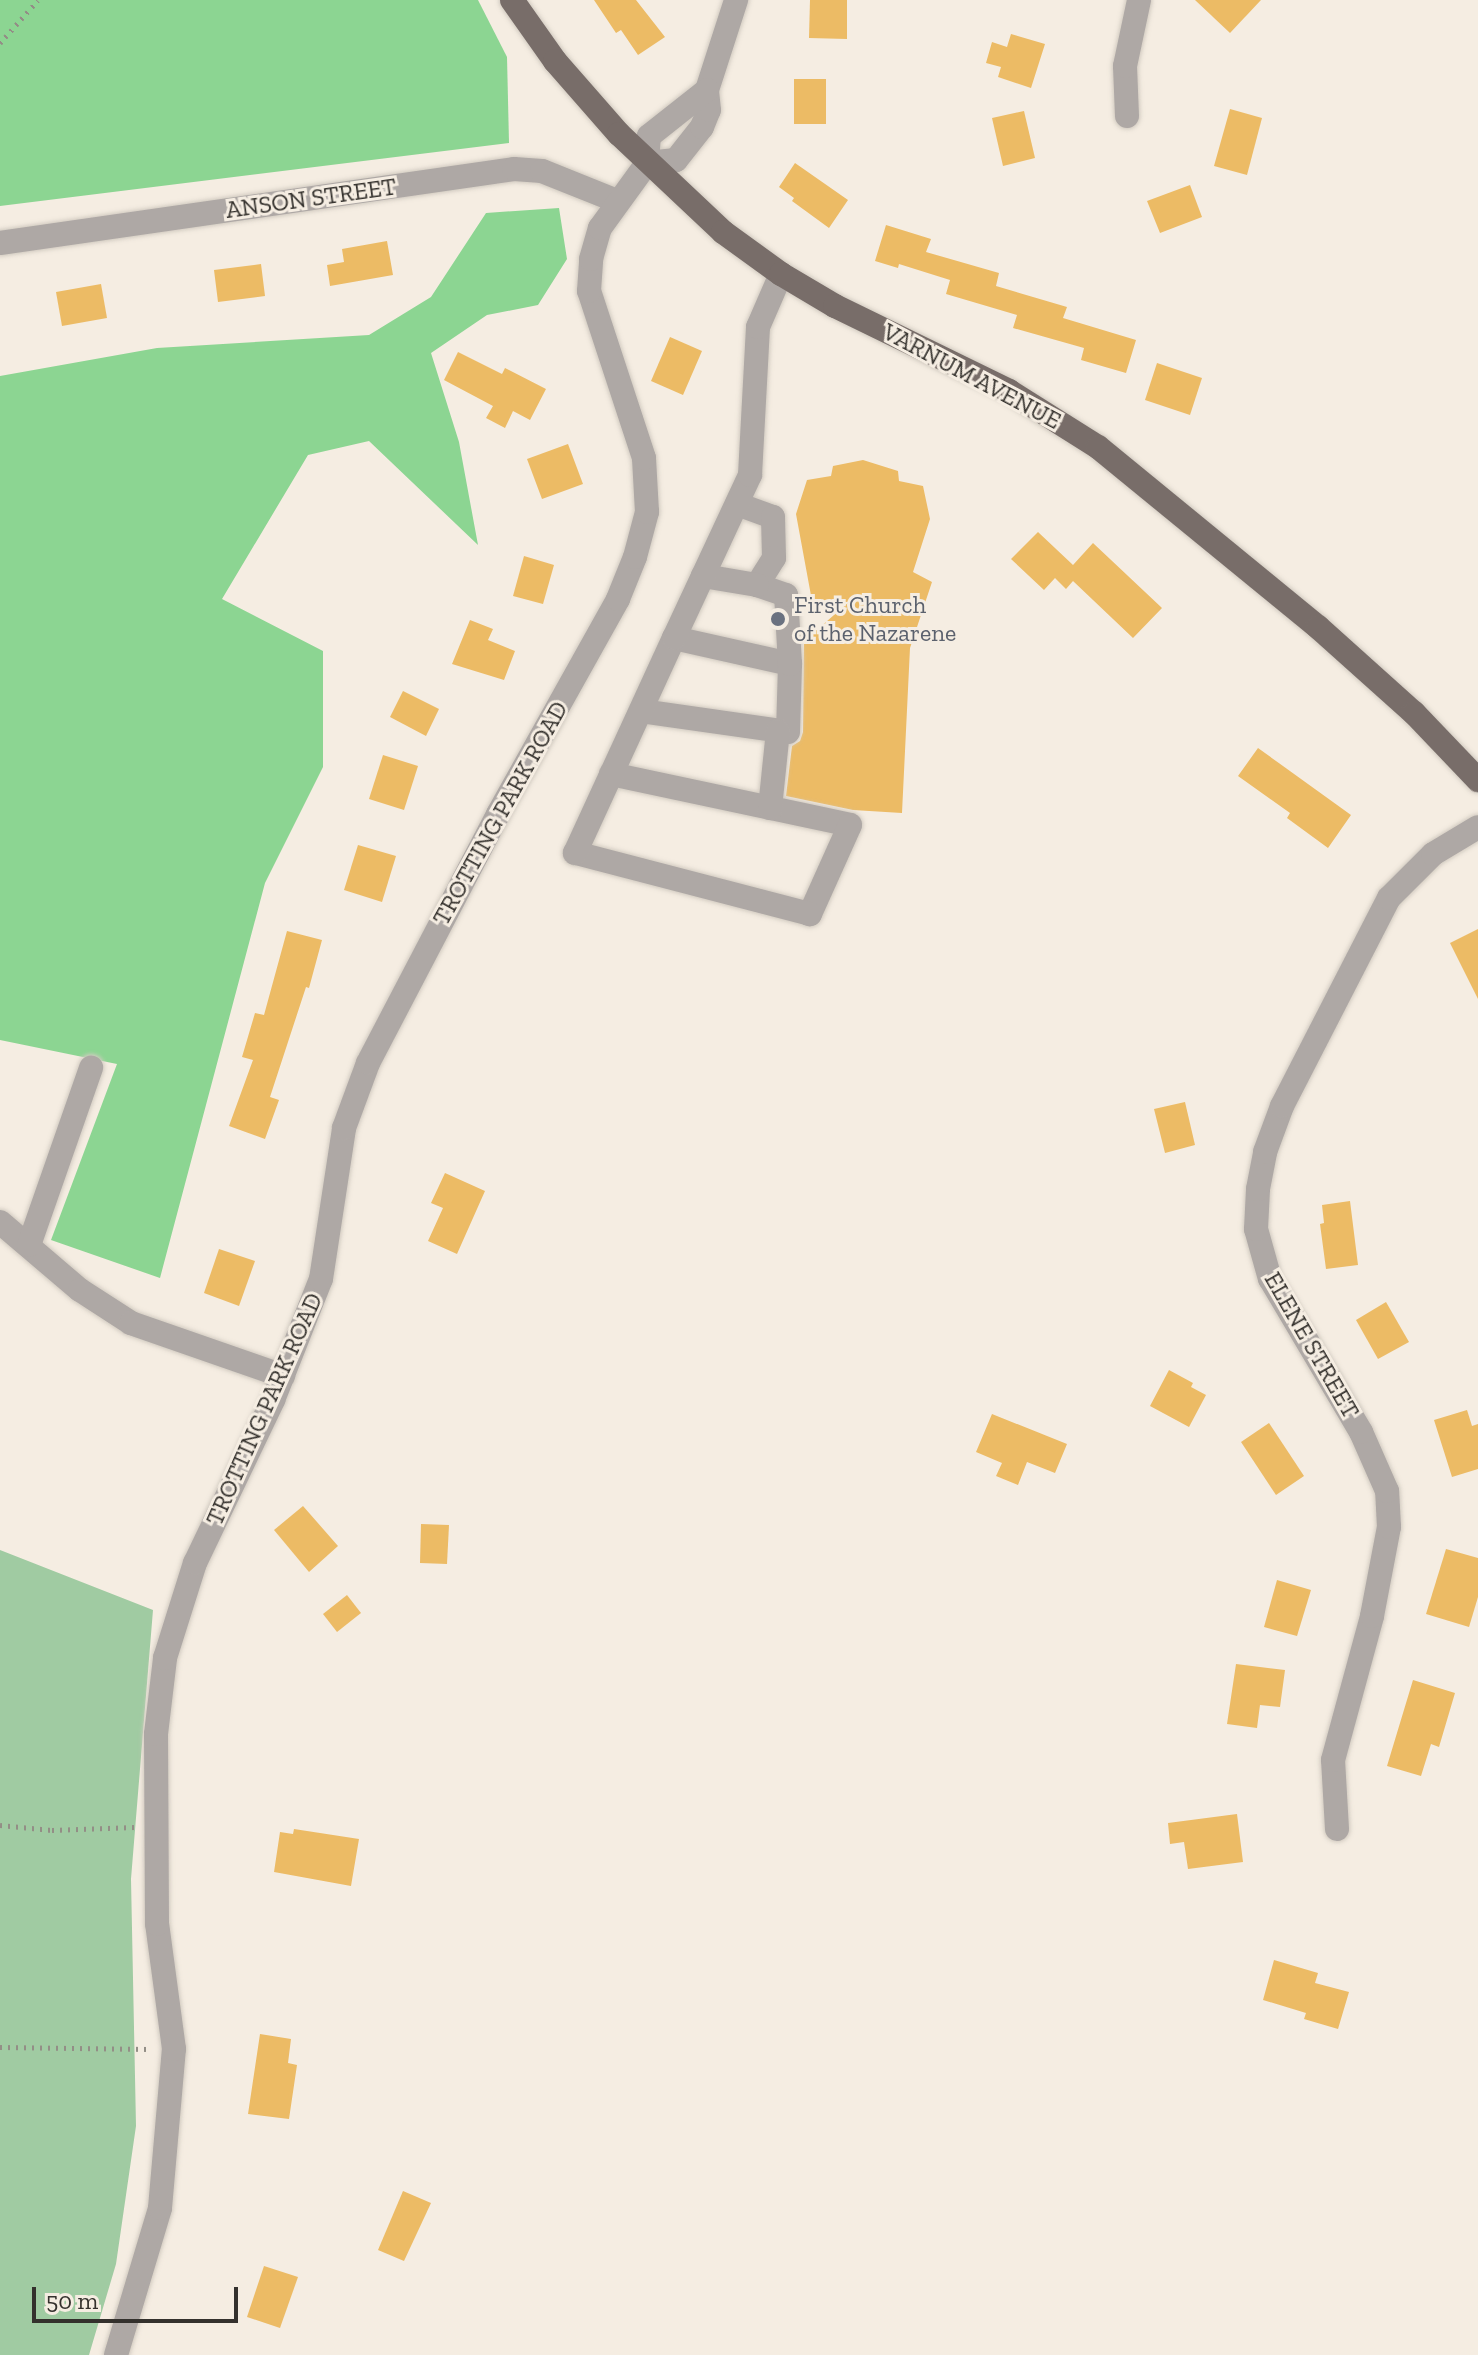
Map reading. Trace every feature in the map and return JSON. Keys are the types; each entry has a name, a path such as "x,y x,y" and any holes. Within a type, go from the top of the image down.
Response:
{"main road":[{"name":"VARNUM AVENUE","path":"512,0 555,61 647,163 705,217 781,274 835,306 1009,391 1098,447 1318,627 1414,713 1478,780"}],"street":[{"name":"TROTTING PARK ROAD","path":"116,2355 160,2208 174,2049 157,1924 156,1734 165,1658 195,1563 283,1376 321,1279 344,1128 368,1063 498,814 618,599 635,557 647,512 644,458 589,291 591,259 600,228 647,163 649,136 707,90 736,0"},
{"path":"1127,116 1125,66 1139,0"},
{"name":"ANSON STREET","path":"0,243 514,169 542,171 617,201"},
{"path":"611,774 850,825 810,914 575,853 611,774 750,475 758,327 781,274"},
{"path":"737,504 773,517 774,558 757,585"},
{"path":"641,711 788,732 790,664 786,595 757,585 703,576"},
{"path":"674,638 790,664"},
{"path":"770,808 778,731"},
{"name":"ELENE STREET","path":"1337,1829 1333,1760 1372,1616 1389,1527 1387,1491 1361,1432 1270,1279 1256,1229 1258,1189 1265,1152 1282,1106 1389,898 1433,854 1478,827"},
{"path":"29,1245 91,1068"},
{"path":"0,1222 80,1290 131,1323 283,1376"}],"path":[{"path":"0,43 38,0"},
{"path":"0,1825 52,1830 158,1827"},
{"path":"0,2047 174,2049"}],"green space":[{"path":"0,0 478,0 507,57 509,143 0,206"},
{"path":"559,208 567,259 538,305 487,315 431,353 459,442 478,545 369,441 308,455 222,599 323,651 323,767 265,883 160,1278 51,1240 117,1064 0,1040 0,376 157,348 369,335 431,297 486,213"},
{"path":"0,1550 153,1610 131,1879 136,2126 116,2264 89,2355 0,2355"}],"building":[{"path":"594,0 636,0 665,37 638,55 621,30 616,33"},
{"path":"810,0 847,0 847,39 809,38"},
{"path":"1195,0 1261,0 1230,33"},
{"path":"1011,34 1045,44 1031,88 998,77 1001,67 986,63 992,42 1007,47"},
{"path":"794,79 826,79 826,124 794,124"},
{"path":"1230,109 1262,118 1247,175 1214,166"},
{"path":"1024,111 1035,158 1003,166 992,118"},
{"path":"795,163 848,200 829,228 792,201 794,198 779,187"},
{"path":"1190,185 1202,217 1160,233 1147,201"},
{"path":"886,225 931,239 926,252 999,273 996,286 1067,307 1063,318 1136,340 1126,373 1081,360 1084,348 1013,328 1017,315 946,294 950,280 899,264 898,268 875,261"},
{"path":"387,241 393,275 330,286 327,265 344,262 342,249"},
{"path":"261,264 265,296 218,302 214,270"},
{"path":"101,284 107,318 62,326 56,292"},
{"path":"670,337 702,351 683,395 651,381"},
{"path":"458,352 502,374 505,368 546,389 530,420 513,411 505,428 486,418 493,406 444,380"},
{"path":"1157,363 1202,378 1190,415 1145,400"},
{"path":"568,444 583,484 542,499 527,459"},
{"path":"863,460 898,471 899,481 923,486 930,519 913,572 932,582 910,648 902,813 853,810 786,796 792,746 800,741 803,732 804,641 849,602 812,601 796,514 807,480 831,476 833,466"},
{"path":"1038,532 1073,565 1093,543 1162,608 1133,638 1073,581 1066,589 1055,578 1044,590 1011,559"},
{"path":"524,556 554,565 543,604 513,596"},
{"path":"470,620 493,629 488,640 515,651 504,680 452,664"},
{"path":"403,691 439,709 426,736 390,717"},
{"path":"1258,748 1351,815 1328,848 1287,818 1290,813 1238,776"},
{"path":"383,755 418,766 404,810 369,799"},
{"path":"358,845 396,856 382,902 344,890"},
{"path":"1478,929 1478,999 1450,943"},
{"path":"287,931 322,940 309,988 306,987 270,1097 279,1100 265,1139 229,1126 253,1060 242,1057 255,1013 264,1015"},
{"path":"1185,1102 1195,1145 1165,1153 1154,1109"},
{"path":"445,1173 485,1191 457,1254 428,1241 443,1208 431,1203"},
{"path":"1350,1201 1358,1265 1326,1269 1320,1224 1324,1223 1322,1205"},
{"path":"219,1249 255,1261 239,1306 204,1293"},
{"path":"1386,1302 1409,1342 1378,1359 1356,1320"},
{"path":"1169,1370 1193,1383 1191,1387 1206,1395 1189,1427 1150,1406"},
{"path":"1467,1410 1472,1426 1478,1424 1478,1469 1452,1477 1434,1420"},
{"path":"992,1414 1067,1444 1055,1473 1027,1462 1018,1485 996,1476 1002,1463 976,1452"},
{"path":"1269,1423 1304,1476 1276,1495 1241,1442"},
{"path":"303,1506 338,1546 309,1572 274,1530"},
{"path":"421,1524 449,1525 447,1564 420,1563"},
{"path":"1446,1549 1478,1558 1478,1597 1469,1627 1426,1614"},
{"path":"1277,1580 1311,1590 1297,1636 1264,1627"},
{"path":"347,1595 361,1613 337,1632 323,1614"},
{"path":"1236,1664 1285,1670 1280,1707 1260,1705 1257,1728 1227,1724"},
{"path":"1413,1680 1455,1693 1439,1747 1431,1744 1421,1776 1387,1766"},
{"path":"1237,1814 1243,1862 1188,1869 1184,1842 1170,1844 1168,1823"},
{"path":"294,1829 359,1839 351,1886 274,1872 280,1832 293,1834"},
{"path":"1274,1960 1318,1973 1315,1983 1349,1992 1338,2029 1304,2019 1306,2013 1263,2000"},
{"path":"260,2034 291,2039 288,2063 297,2065 289,2119 248,2114"},
{"path":"403,2191 431,2203 404,2261 378,2250"},
{"path":"264,2266 298,2277 280,2328 247,2317"}],"place":[{"name":"First Church of the Nazarene","path":"778,619"}]}
